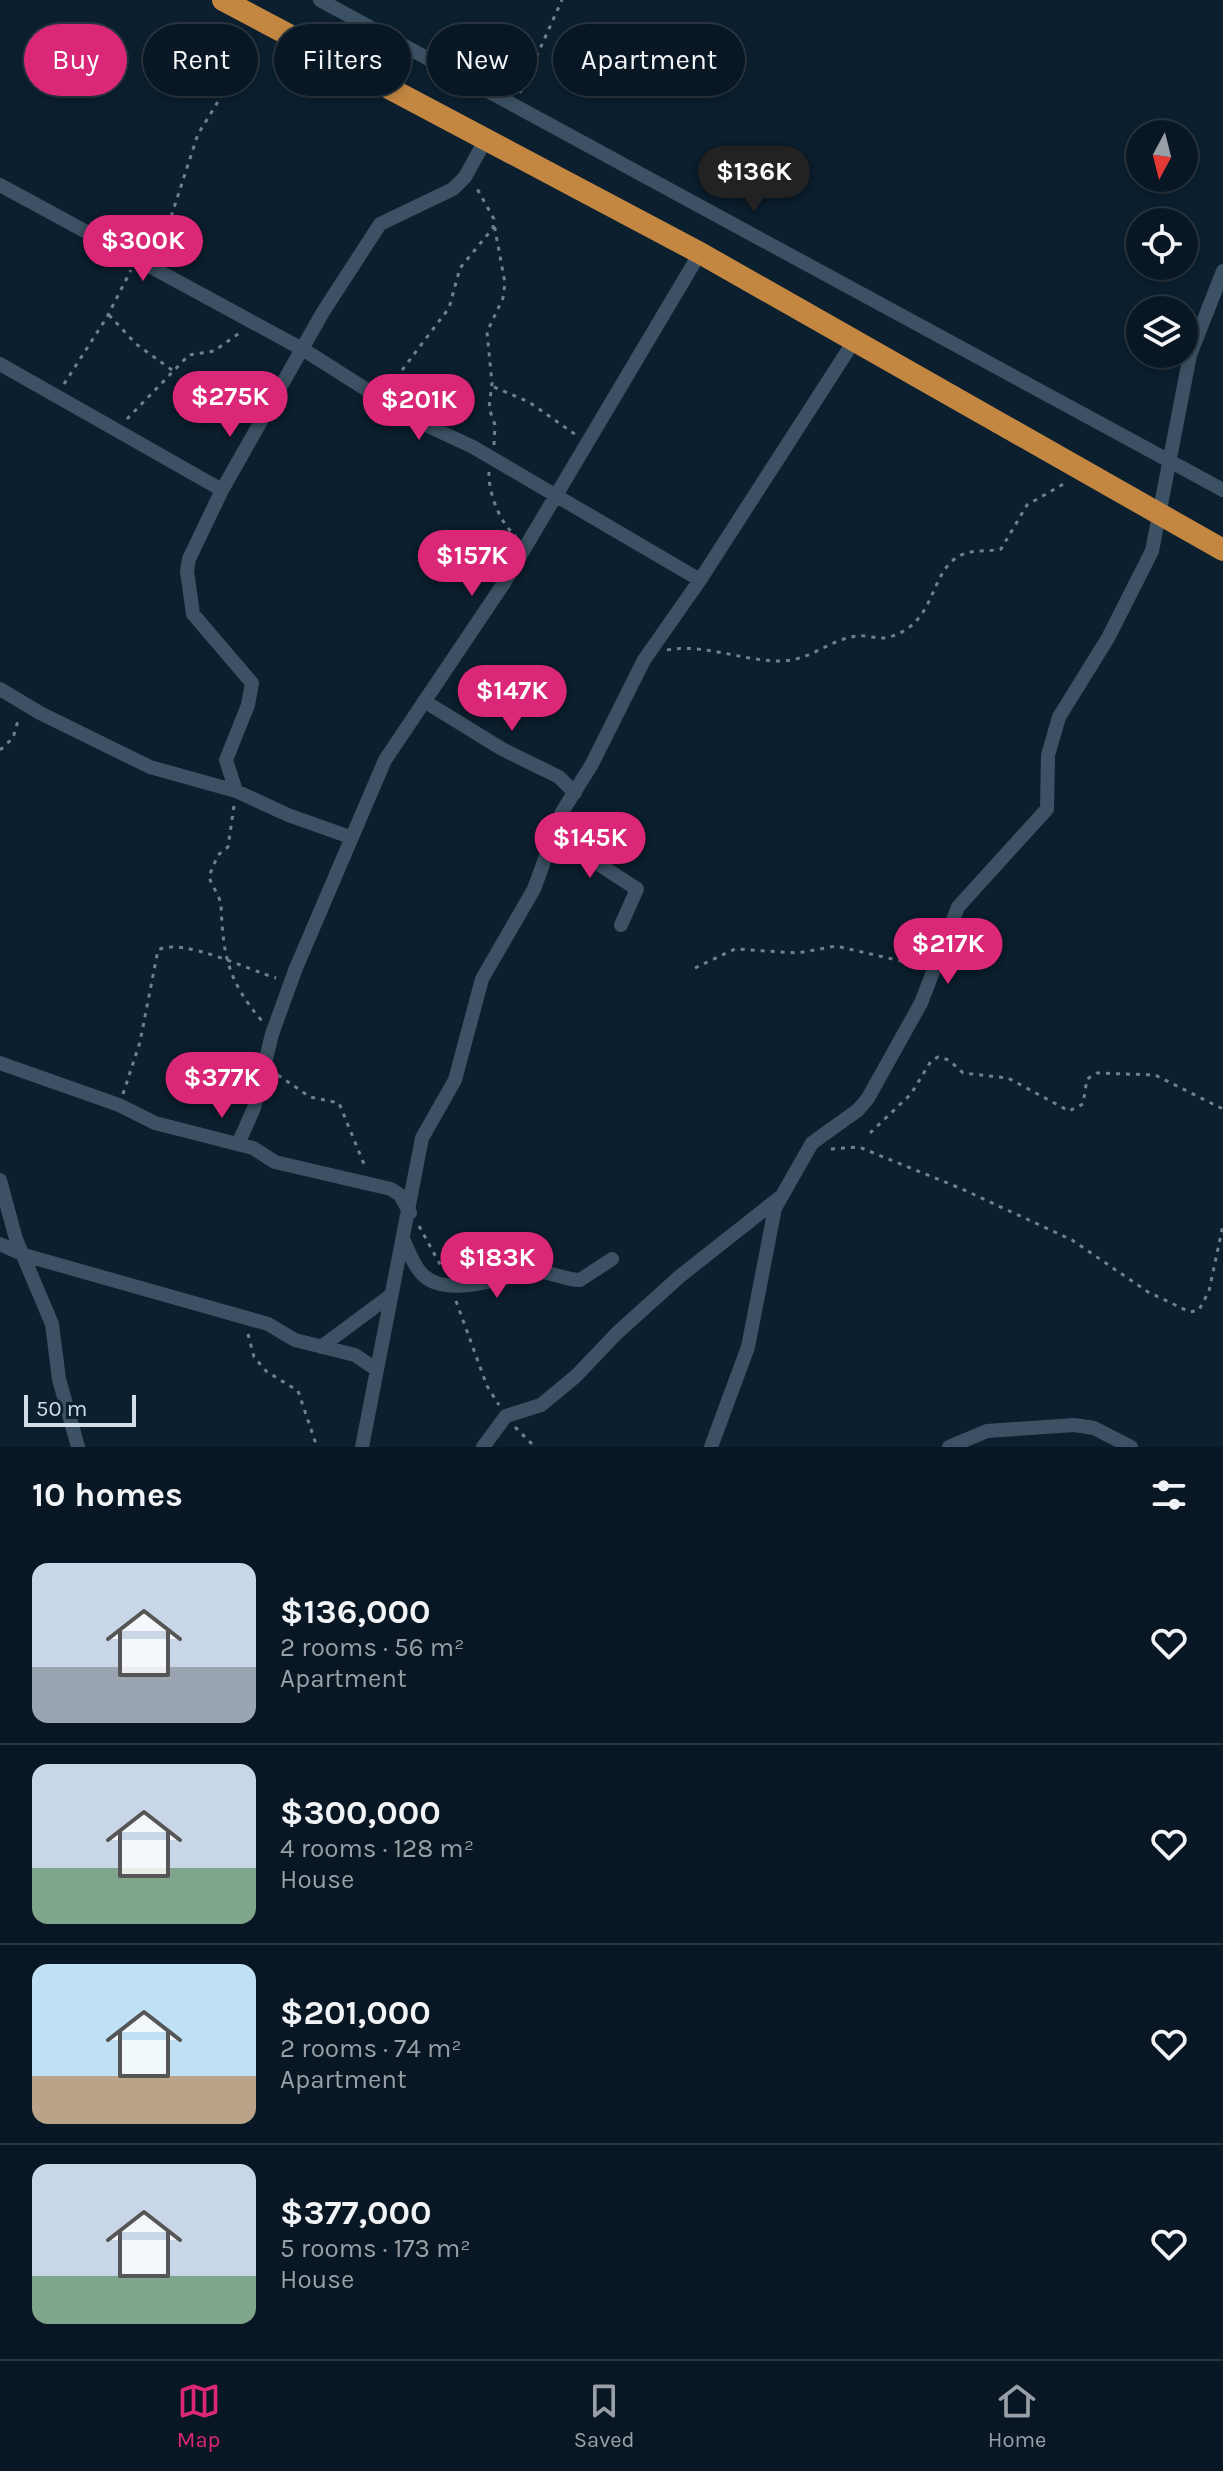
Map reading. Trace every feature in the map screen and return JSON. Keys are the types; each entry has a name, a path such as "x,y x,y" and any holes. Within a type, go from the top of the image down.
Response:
{"highway":[{"path":"223,0 700,253 1223,550"}],"street":[{"path":"320,0 1223,490"},
{"path":"236,791 226,760 248,705 252,683 193,614 187,571 189,559 222,490 323,312 380,224 453,189 468,172 486,139"},
{"path":"0,185 304,350 381,399 492,459 700,580"},
{"path":"238,1144 254,1108 272,1034 291,983 385,760 491,604 526,542 557,498 700,253"},
{"path":"711,1447 748,1347 770,1221 804,1154 822,1134 858,1110 868,1098 921,1003 961,902 1047,809 1048,755 1059,717 1108,638 1147,563 1161,516 1190,355 1223,271"},
{"path":"362,1447 410,1213 422,1138 455,1080 482,979 534,889 562,812 575,793 644,660 700,580 854,341"},
{"path":"0,364 222,490"},
{"path":"0,689 150,767 236,791 288,815 350,837"},
{"path":"424,701 502,749 559,777 575,793"},
{"path":"555,836 637,889 621,925"},
{"path":"0,1063 119,1105 155,1123 253,1148 275,1162 391,1189 400,1195 410,1213"},
{"path":"0,1180 24,1255 52,1324 59,1379 78,1447"},
{"path":"483,1447 506,1416 541,1405 576,1376 617,1333 679,1277 786,1192"},
{"path":"404,1241 420,1273 430,1280 450,1285 504,1280 533,1271 580,1280 612,1259"},
{"path":"0,1244 24,1255 268,1324 295,1340 355,1355 377,1370"},
{"path":"321,1347 391,1295"},
{"path":"949,1447 987,1431 1074,1425 1094,1428 1131,1447"}],"path":[{"path":"515,108 528,70 562,0"},
{"path":"71,405 64,382 108,314 121,284 171,217 198,134 219,100 216,66 229,36 249,14"},
{"path":"468,172 494,224 505,283 503,298 487,332 492,386 489,408 495,425 489,482 500,514 512,533 526,542"},
{"path":"381,399 449,308 460,268 494,224"},
{"path":"108,314 136,344 172,370"},
{"path":"118,431 138,405 189,355 214,351 255,325"},
{"path":"492,386 529,402 588,445"},
{"path":"644,660 674,649 783,661 805,658 830,644 860,636 890,637 920,618 953,561 965,553 1001,549 1032,501 1058,485 1089,474"},
{"path":"0,750 13,738 22,701"},
{"path":"236,791 228,847 218,855 209,876 221,904 220,929 233,983 272,1034"},
{"path":"119,1105 140,1042 158,950 170,946 226,960 291,983"},
{"path":"695,968 735,949 798,953 836,946 864,950 934,969"},
{"path":"870,1133 911,1094 931,1061 938,1057 949,1060 963,1073 1008,1078 1069,1111 1083,1104 1087,1079 1097,1073 1155,1075 1223,1109"},
{"path":"264,1068 310,1097 339,1103 367,1170"},
{"path":"804,1154 844,1146 859,1147 936,1178 1072,1240 1160,1299 1190,1312 1199,1310 1209,1291 1223,1225"},
{"path":"410,1213 450,1285 487,1386 506,1416 535,1447"},
{"path":"228,1314 247,1332 254,1357 266,1371 298,1391 317,1447"}]}
